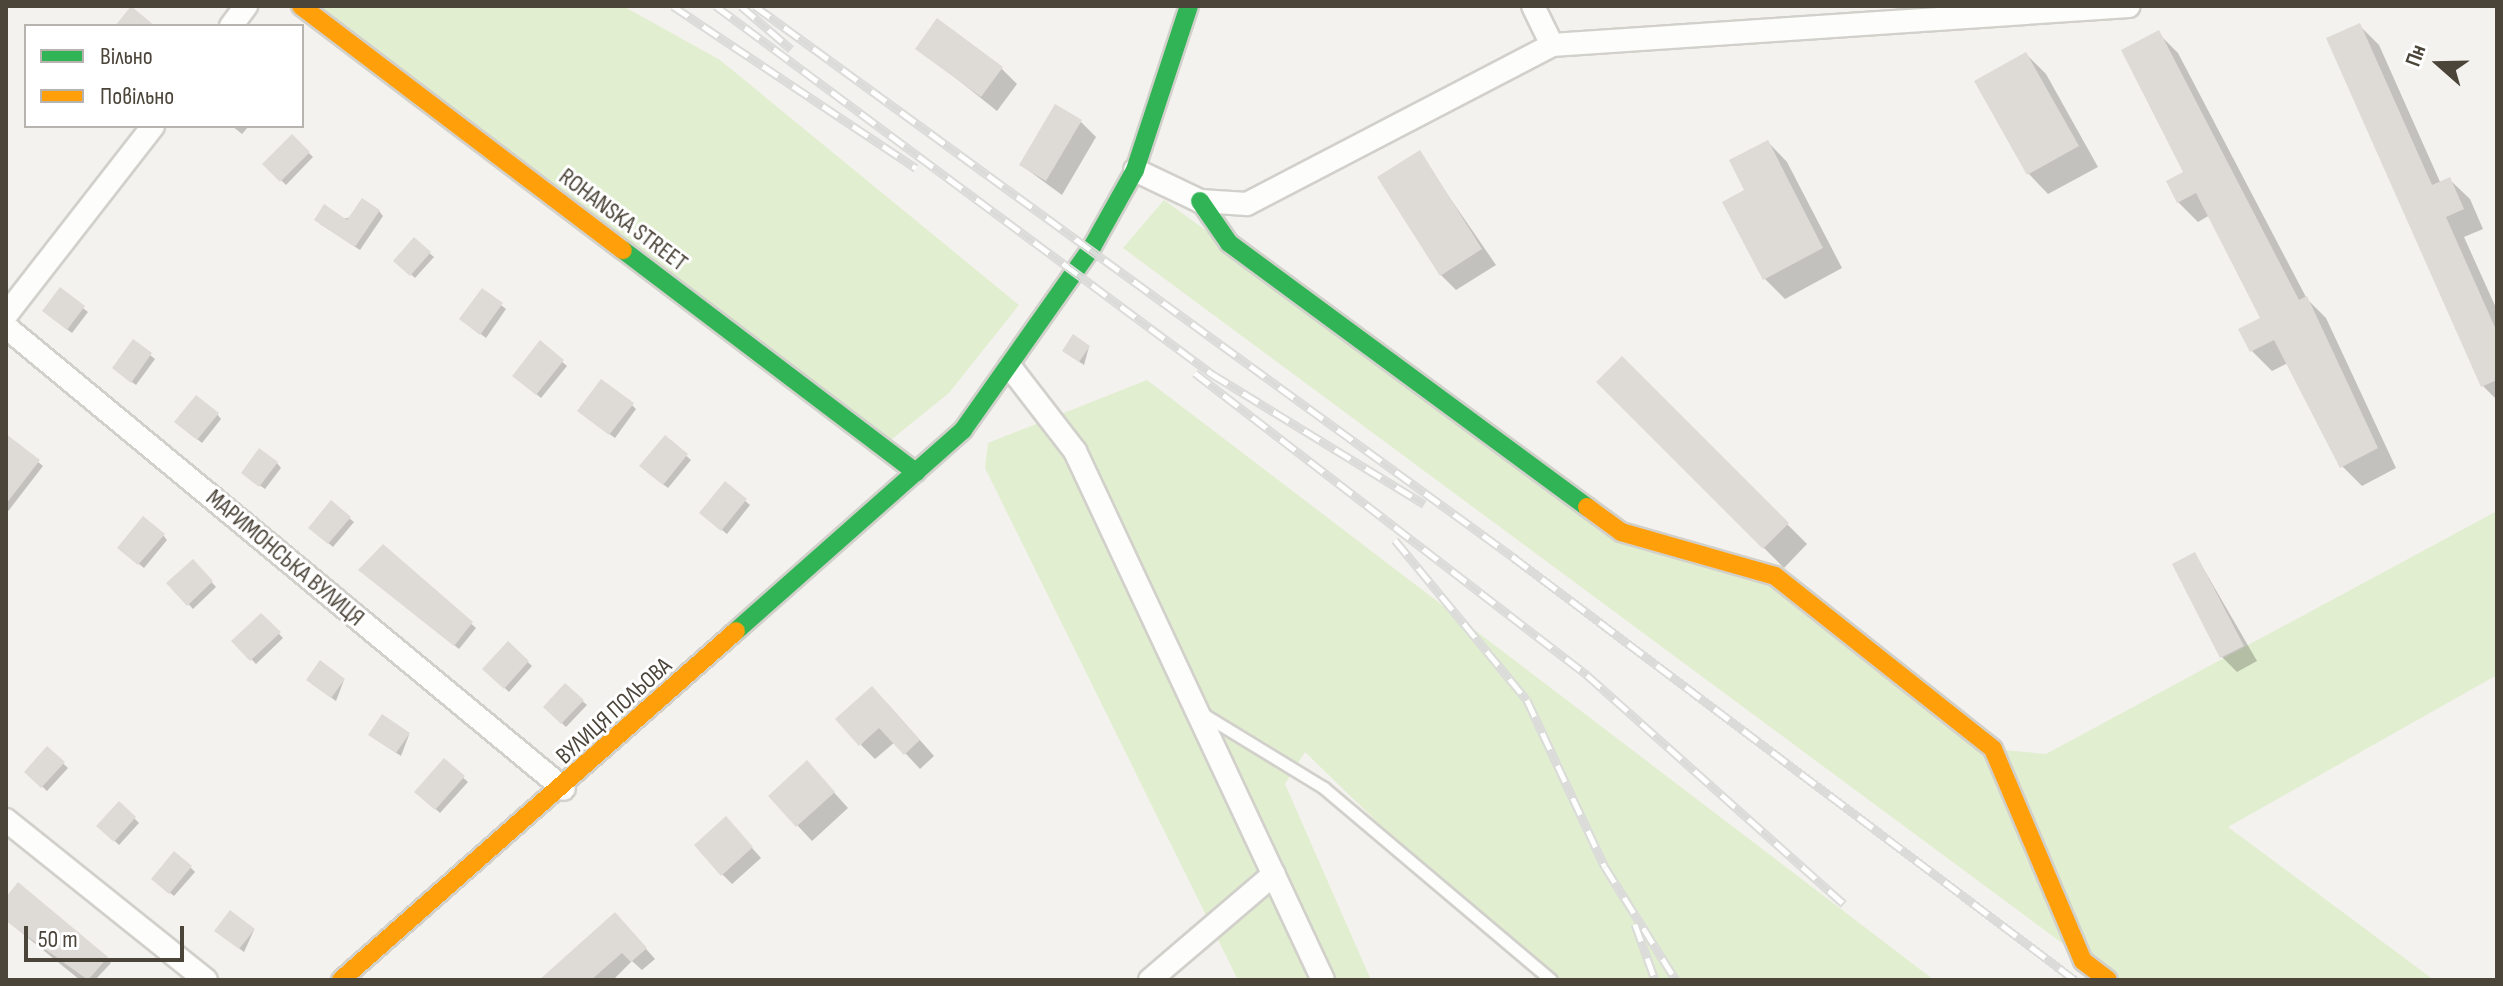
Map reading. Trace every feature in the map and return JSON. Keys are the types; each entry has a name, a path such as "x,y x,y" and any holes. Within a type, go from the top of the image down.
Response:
{"street":[{"path":"232,24 246,6"},
{"name":"ROHANSKA STREET","path":"301,6 916,472"},
{"name":"ВУЛИЦЯ ПОЛЬОВА","path":"341,980 564,789 963,430 1010,367 1135,170 1189,6"},
{"path":"1533,6 1552,45"},
{"path":"1135,170 1200,201 1247,204 1552,45 2129,6"},
{"path":"6,315 151,128"},
{"path":"1200,201 1229,243 1621,532 1775,576 1993,749 2083,961 2108,980"},
{"name":"МАРИМОНСЬКА ВУЛИЦЯ","path":"6,327 564,789"},
{"path":"1010,367 1075,451 1323,980"},
{"path":"6,820 206,980"},
{"path":"1150,980 1274,874"}],"lane":[{"path":"1199,711 1324,788 1551,980"}],"green space":[{"path":"300,6 623,6 720,60 1019,305 949,393 882,447"},
{"path":"1164,200 1621,532 1775,576 1993,749 2046,754 2497,511 2497,675 2228,827 2434,980 2112,980 1123,248"},
{"path":"1147,380 1934,980 1540,980 1305,752 1285,784 1371,980 1238,980 985,468 988,443"}],"building":[{"path":"131,6 153,24 117,24"},
{"path":"937,18 1003,67 981,97 915,49"},
{"path":"2360,23 2432,185 2450,177 2464,209 2446,217 2497,332 2497,380 2481,387 2326,38"},
{"path":"2159,30 2299,300 2307,296 2378,448 2340,468 2274,340 2250,352 2238,329 2260,318 2196,193 2177,203 2166,181 2183,172 2121,50"},
{"path":"2026,52 2079,146 2027,175 1974,81"},
{"path":"1055,104 1082,120 1046,181 1019,165"},
{"path":"292,134 310,152 280,182 262,164"},
{"path":"1768,140 1823,248 1763,280 1722,202 1744,190 1729,160"},
{"path":"1420,150 1482,249 1440,276 1377,177"},
{"path":"362,198 380,210 355,247 314,220 324,204 347,220"},
{"path":"414,237 431,252 410,276 393,261"},
{"path":"60,287 85,306 67,330 42,311"},
{"path":"482,288 503,303 480,335 459,319"},
{"path":"1073,334 1090,346 1079,362 1062,351"},
{"path":"133,339 152,353 131,383 112,368"},
{"path":"540,340 564,360 536,395 512,376"},
{"path":"1622,356 1789,523 1763,549 1596,382"},
{"path":"601,379 634,403 609,435 577,411"},
{"path":"196,395 219,413 197,440 174,422"},
{"path":"6,434 40,460 6,504"},
{"path":"665,435 688,454 663,485 639,466"},
{"path":"259,448 278,462 259,487 241,473"},
{"path":"725,481 747,499 721,531 699,513"},
{"path":"331,500 351,517 328,544 308,528"},
{"path":"143,516 165,534 138,565 117,548"},
{"path":"383,544 473,622 454,646 358,570"},
{"path":"2195,552 2244,646 2220,658 2172,564"},
{"path":"193,559 213,581 187,606 166,583"},
{"path":"261,613 281,632 250,661 231,641"},
{"path":"508,641 529,661 504,689 482,669"},
{"path":"320,660 345,679 331,698 306,680"},
{"path":"565,683 584,700 561,724 543,707"},
{"path":"872,686 920,740 904,755 879,728 859,746 835,719"},
{"path":"382,714 410,733 396,753 368,735"},
{"path":"47,746 65,762 41,788 24,772"},
{"path":"444,758 465,776 435,810 414,792"},
{"path":"807,760 835,792 796,827 768,796"},
{"path":"119,801 136,817 114,842 96,826"},
{"path":"726,816 753,847 721,876 694,845"},
{"path":"174,851 192,866 169,894 151,879"},
{"path":"18,882 108,957 88,980 6,921 6,897"},
{"path":"230,910 255,929 239,949 214,931"},
{"path":"615,912 647,948 631,962 622,953 591,980 539,980"}],"railway":[{"path":"673,6 916,168"},
{"path":"716,6 1212,374 1424,504"},
{"path":"741,6 791,49"},
{"path":"755,6 1513,557 2075,980"},
{"path":"1195,373 1587,675 1844,904"},
{"path":"1395,540 1527,700 1605,867 1676,980"},
{"path":"1635,924 1655,980"}],"traffic: fast":[{"path":"736,631 963,430 1092,247 1135,170 1189,6"},
{"path":"1200,201 1229,243 1587,507"},
{"path":"623,250 916,472"}],"traffic: slow":[{"path":"301,6 623,250"},
{"path":"1587,507 1621,532 1775,576 1993,749 2083,961 2108,980"},
{"path":"341,980 736,631"}]}
